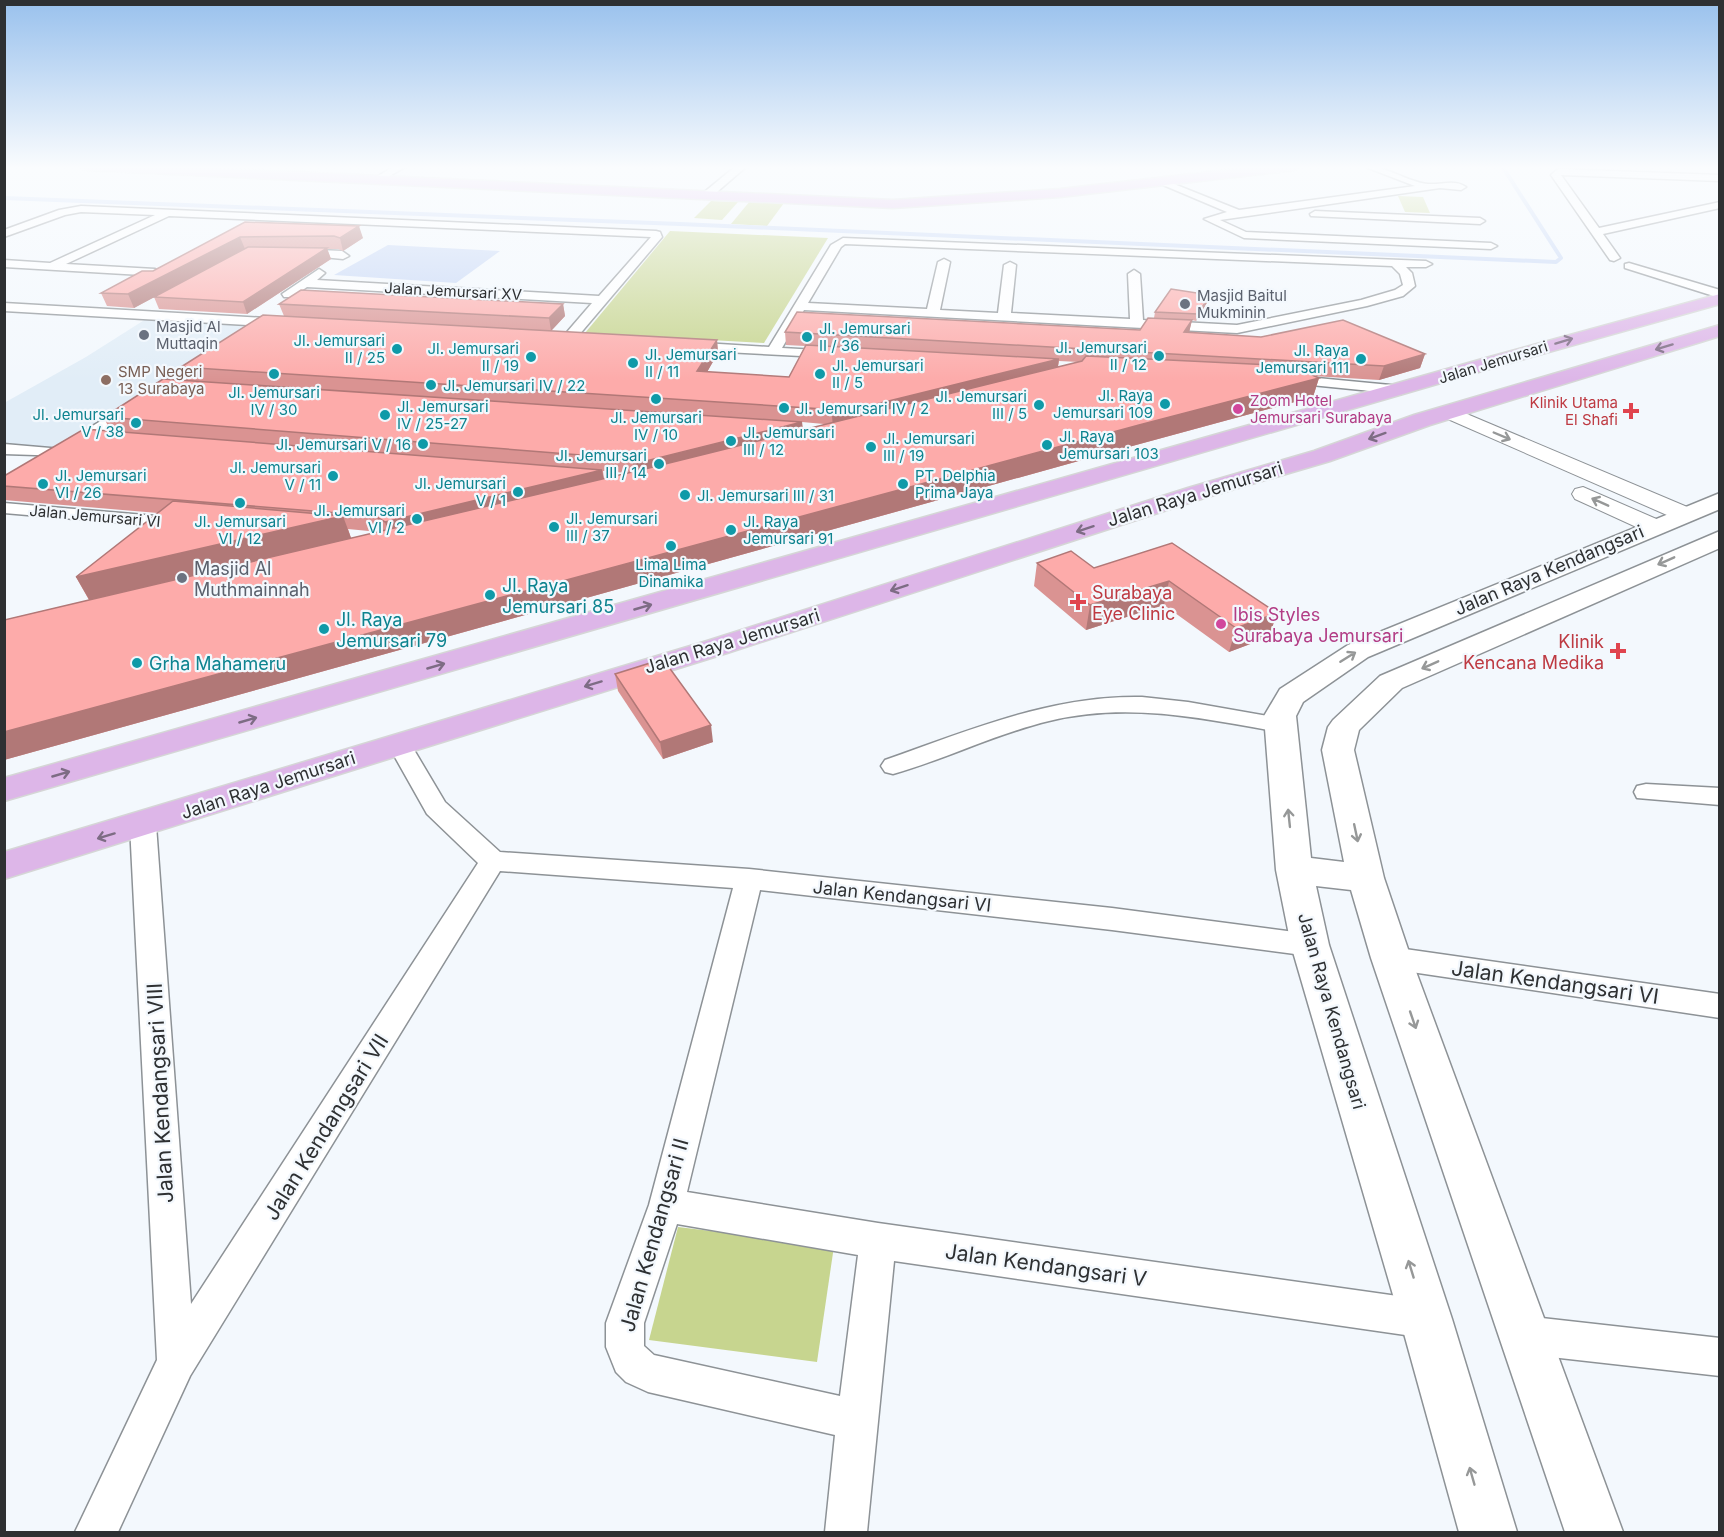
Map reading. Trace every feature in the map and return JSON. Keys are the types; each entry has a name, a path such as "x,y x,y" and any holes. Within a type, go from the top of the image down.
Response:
{"main road":[{"name":"Jalan Jemursari","path":"1266,427 1401,390 1591,333 1719,299"},
{"name":"Jalan Jemursari","path":"1322,456 1422,420 1719,330"},
{"path":"4,790 1266,427 1322,456"},
{"name":"Jalan Raya Jemursari","path":"4,866 717,647 1196,493 1322,456"},
{"name":"Jalan Raya Kendangsari","path":"1488,1533 1426,1319 1310,945 1294,870 1279,725 1280,716 1291,696 1358,651 1518,582 1719,500"},
{"name":"Jalan Raya Kendangsari","path":"1594,1533 1391,958 1366,878 1338,750 1344,727 1391,682 1719,539"},
{"path":"1518,582 1560,608"},
{"path":"1294,870 1366,878"}],"street":[{"path":"51,266 113,238"},
{"path":"589,340 562,339 601,300 656,238"},
{"path":"1601,238 1614,258"},
{"path":"773,351 837,245 851,240 1426,264"},
{"path":"285,252 343,255 288,294"},
{"path":"933,312 944,262"},
{"path":"800,306 1237,329 1363,303 1399,293 1410,286 1406,273 1395,263"},
{"path":"4,264 155,273"},
{"path":"1004,316 1010,265"},
{"path":"1629,266 1719,294"},
{"path":"1134,274 1137,324"},
{"name":"Jalan Jemursari XV","path":"305,283 601,300"},
{"path":"135,315 163,300"},
{"path":"4,307 299,324"},
{"path":"243,336 264,322"},
{"path":"670,345 844,356"},
{"path":"42,465 224,348"},
{"path":"1274,379 1401,390"},
{"path":"1315,383 1330,387 1339,394 1330,409"},
{"path":"167,386 191,388"},
{"path":"1448,412 1669,520"},
{"path":"1422,420 1548,478"},
{"path":"87,436 110,438"},
{"path":"6,454 60,453"},
{"path":"1569,488 1669,520"},
{"name":"Jalan Jemursari VI","path":"4,508 202,525"},
{"path":"893,766 1051,712 1100,705 1146,704 1279,725"},
{"path":"399,743 436,808 494,861"},
{"path":"1646,792 1719,797"},
{"name":"Jalan Kendangsari VIII","path":"143,825 176,1362"},
{"name":"Jalan Kendangsari VI","path":"494,861 749,879 1112,919 1310,945"},
{"name":"Jalan Kendangsari VII","path":"96,1533 176,1362 494,861"},
{"name":"Jalan Kendangsari II","path":"749,879 666,1204 624,1323 623,1341 626,1357 635,1366 648,1373 857,1420"},
{"name":"Jalan Kendangsari VI","path":"1391,958 1719,1006"},
{"name":"Jalan Kendangsari V","path":"666,1204 878,1241 1426,1319"},
{"path":"846,1533 878,1241"},
{"path":"1524,1335 1719,1357"}],"shaded area":[{"name":"SMP Negeri 13 Surabaya","path":"146,319 256,325 59,448 5,444 4,403 86,357"}],"green space":[{"path":"664,238 828,238 764,343 585,333"},
{"path":"678,1227 834,1246 817,1362 649,1340"}],"water":[{"path":"388,245 500,251 456,283 334,275"}],"building":[{"path":"215,238 239,238 128,294 101,293 142,271 153,271"},
{"path":"248,247 327,248 243,302 154,297"},
{"path":"1171,289 1210,295 1198,314 1155,312"},
{"path":"301,290 563,304 549,318 279,304"},
{"path":"797,312 1140,330 1148,318 1192,320 1184,332 1261,337 1343,320 1425,354 1384,366 785,332"},
{"path":"263,315 717,340 697,371 789,377 806,345 1059,359 832,415 830,411 824,409 181,367"},
{"path":"1086,356 1292,366 1319,378 4,732 4,620 649,468 1082,361"},
{"path":"163,379 802,422 634,464 631,459 104,417"},
{"path":"84,429 602,470 385,522 375,516 4,486 4,476"},
{"path":"173,501 343,516 76,577"},
{"path":"1172,543 1277,613 1236,628 1169,581 1090,605 1037,563 1071,551 1094,568"},
{"path":"663,659 711,725 660,742 615,674"}],"waterway":[{"path":"996,238 1556,262 1561,258 1548,238"}],"place":[{"name":"Masjid Baitul Mukminin","path":"1185,304"},
{"name":"Masjid Al Muttaqin","path":"144,335"},
{"name":"Jl. Jemursari II / 36","path":"807,337"},
{"name":"Jl. Jemursari II / 25","path":"397,349"},
{"name":"Jl. Jemursari II / 12","path":"1159,356"},
{"name":"Jl. Jemursari II / 19","path":"531,357"},
{"name":"Jl. Raya Jemursari 111","path":"1361,359"},
{"name":"Jl. Jemursari II / 11","path":"633,363"},
{"name":"Jl. Jemursari IV / 30","path":"274,374"},
{"name":"Jl. Jemursari II / 5","path":"820,374"},
{"name":"SMP Negeri 13 Surabaya","path":"106,380"},
{"name":"Jl. Jemursari IV / 22","path":"431,385"},
{"name":"Jl. Jemursari IV / 10","path":"656,399"},
{"name":"Jl. Raya Jemursari 109","path":"1165,404"},
{"name":"Jl. Jemursari III / 5","path":"1039,405"},
{"name":"Jl. Jemursari IV / 2","path":"784,408"},
{"name":"Zoom Hotel Jemursari Surabaya","path":"1238,409"},
{"name":"Klinik Utama El Shafi","path":"1631,411"},
{"name":"Jl. Jemursari IV / 25-27","path":"385,415"},
{"name":"Jl. Jemursari V / 38","path":"136,423"},
{"name":"Jl. Jemursari III / 12","path":"731,441"},
{"name":"Jl. Jemursari V / 16","path":"423,444"},
{"name":"Jl. Raya Jemursari 103","path":"1047,445"},
{"name":"Jl. Jemursari III / 19","path":"871,447"},
{"name":"Jl. Jemursari III / 14","path":"659,464"},
{"name":"Jl. Jemursari V / 11","path":"333,476"},
{"name":"Jl. Jemursari VI / 26","path":"43,484"},
{"name":"PT. Delphia Prima Jaya","path":"903,484"},
{"name":"Jl. Jemursari V / 1","path":"518,492"},
{"name":"Jl. Jemursari III / 31","path":"685,495"},
{"name":"Jl. Jemursari VI / 12","path":"240,503"},
{"name":"Jl. Jemursari VI / 2","path":"417,519"},
{"name":"Jl. Jemursari III / 37","path":"554,527"},
{"name":"Jl. Raya Jemursari 91","path":"731,530"},
{"name":"Lima Lima Dinamika","path":"671,546"},
{"name":"Masjid Al Muthmainnah","path":"182,578"},
{"name":"Jl. Raya Jemursari 85","path":"490,595"},
{"name":"Surabaya Eye Clinic","path":"1078,602"},
{"name":"Ibis Styles Surabaya Jemursari","path":"1221,624"},
{"name":"Jl. Raya Jemursari 79","path":"324,629"},
{"name":"Klinik Kencana Medika","path":"1618,651"},
{"name":"Grha Mahameru","path":"137,663"}]}
